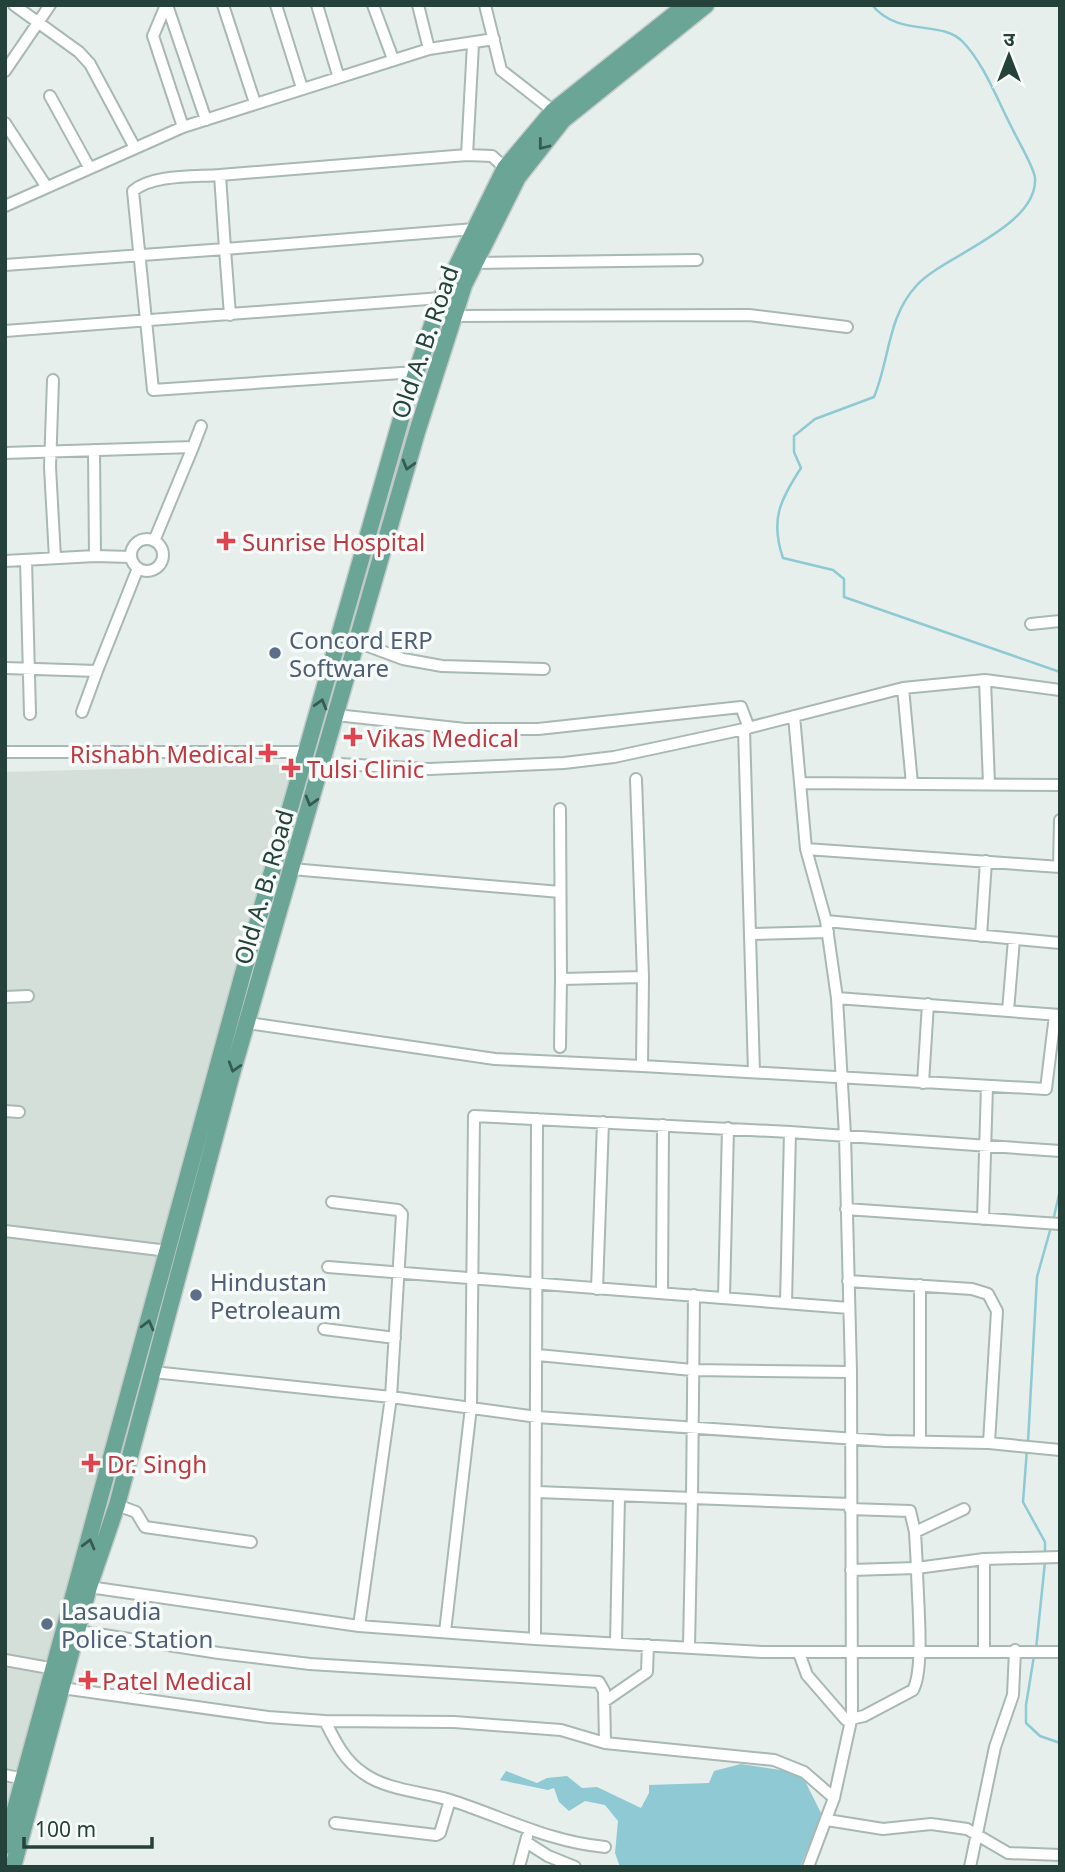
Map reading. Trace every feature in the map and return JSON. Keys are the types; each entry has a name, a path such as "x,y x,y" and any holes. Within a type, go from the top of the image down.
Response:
{"main road":[{"name":"Old A. B. Road","path":"5,1846 242,977 399,425 441,298 505,168 558,115 686,5"},
{"name":"Old A. B. Road","path":"13,1867 89,1587 117,1505 321,763 417,432 454,316 475,263 519,177 558,115 706,5"},
{"path":"399,425 417,432"}],"street":[{"path":"14,5 90,64 135,148"},
{"path":"5,71 50,5"},
{"path":"167,5 206,120"},
{"path":"167,5 155,25 154,45 183,127"},
{"path":"223,5 255,103"},
{"path":"275,5 302,88"},
{"path":"317,5 338,75"},
{"path":"373,5 393,59"},
{"path":"418,5 429,49"},
{"path":"485,5 501,70 558,115"},
{"path":"5,206 183,127 393,59 429,49 494,39"},
{"path":"467,155 473,44"},
{"path":"50,96 89,167"},
{"path":"5,123 46,186"},
{"path":"416,372 156,391 152,387 148,322 132,198 136,188 171,179 467,155 492,156 505,168"},
{"path":"220,175 230,315"},
{"path":"5,265 474,229"},
{"path":"475,263 696,260"},
{"path":"5,331 441,298"},
{"path":"454,316 750,316 847,327"},
{"path":"54,380 50,452 55,558"},
{"path":"154,541 201,426"},
{"path":"5,453 193,447"},
{"path":"94,450 95,556"},
{"path":"131,558 138,542 154,541"},
{"path":"131,558 138,568 151,570 161,562 162,552 154,541"},
{"path":"5,561 95,556 131,558"},
{"path":"26,560 30,714"},
{"path":"82,712 138,568"},
{"path":"1031,624 1060,621"},
{"path":"357,642 403,659 442,666 544,668"},
{"path":"5,668 97,671"},
{"path":"985,680 989,784"},
{"path":"321,763 429,769 564,763 614,757 747,728 903,688 985,680 1060,690"},
{"path":"903,688 912,784"},
{"path":"335,715 464,729 538,729 741,707 747,728 754,1072"},
{"path":"794,716 806,849 827,927 837,998 845,1135 850,1372 852,1720 834,1798 808,1867"},
{"path":"5,752 307,752"},
{"path":"636,779 643,977 642,1066"},
{"path":"800,783 1060,785"},
{"path":"560,809 560,1047"},
{"path":"806,849 1059,867 1060,820"},
{"path":"981,936 986,861"},
{"path":"291,869 560,892"},
{"path":"751,934 827,927 1060,943"},
{"path":"1008,1011 1014,939"},
{"path":"561,979 643,977"},
{"path":"5,997 28,996"},
{"path":"837,998 1057,1015 1046,1089"},
{"path":"923,1083 928,1004"},
{"path":"248,1023 495,1059 841,1077 1060,1092"},
{"path":"983,1219 987,1086"},
{"path":"5,1111 19,1112"},
{"path":"445,1632 471,1407 474,1116 845,1135 1059,1151"},
{"path":"536,1640 537,1119"},
{"path":"597,1289 603,1122"},
{"path":"662,1293 663,1125"},
{"path":"724,1297 728,1128"},
{"path":"786,1303 790,1132"},
{"path":"332,1202 398,1210 402,1214 391,1397 359,1626"},
{"path":"846,1209 1060,1224"},
{"path":"5,1231 168,1251"},
{"path":"328,1267 537,1286 724,1297 849,1308"},
{"path":"848,1281 972,1289 988,1294 997,1311 989,1443"},
{"path":"920,1285 920,1442"},
{"path":"689,1647 694,1295"},
{"path":"324,1329 395,1338"},
{"path":"538,1355 692,1370 850,1372"},
{"path":"153,1372 391,1397 537,1417 920,1442 989,1443 1060,1450"},
{"path":"537,1492 910,1511 915,1532 917,1568 919,1673 914,1690 895,1702 852,1720 843,1717 825,1692 807,1675 799,1653"},
{"path":"616,1643 619,1496"},
{"path":"117,1505 136,1512 145,1527 251,1542"},
{"path":"915,1532 964,1509"},
{"path":"851,1570 917,1568 984,1559 1059,1557"},
{"path":"984,1559 984,1651"},
{"path":"89,1587 359,1626 536,1640 799,1653 1018,1650 1060,1652"},
{"path":"78,1631 310,1664 594,1680 603,1687 605,1743"},
{"path":"605,1701 646,1672 648,1645"},
{"path":"970,1867 995,1747 1013,1695 1018,1650"},
{"path":"5,1660 55,1668"},
{"path":"62,1688 268,1717 325,1721 454,1722 561,1730 605,1743 774,1760 804,1772 834,1798"},
{"path":"325,1721 339,1750 364,1774 450,1800 527,1836 605,1847"},
{"path":"5,1775 24,1779"},
{"path":"335,1823 436,1835 440,1833 450,1800"},
{"path":"827,1820 883,1829 942,1825 967,1829 1018,1861 1060,1855"},
{"path":"519,1867 527,1836"},
{"path":"527,1836 548,1856 575,1867"}],"shaded area":[{"path":"300,764 5,1822 5,772"}],"water":[{"path":"741,1764 801,1773 822,1815 800,1867 620,1867 615,1853 618,1821 605,1805 585,1801 569,1811 559,1802 554,1788 548,1790 500,1780 506,1771 537,1783 547,1778 567,1776 582,1788 597,1787 641,1808 649,1793 649,1785 709,1783 714,1771"}],"waterway":[{"path":"872,5 895,21 943,31 963,42 985,73 1035,178 1032,195 1006,226 930,274 907,297 894,324 874,397 815,419 794,436 794,452 801,468 779,511 779,545 783,558 833,570 844,579 844,597 1060,672"},
{"path":"1053,1221 1060,1190"},
{"path":"1028,1442 1037,1277 1051,1227"},
{"path":"1027,1449 1023,1502 1045,1542 1045,1555"},
{"path":"1036,1649 1045,1562"},
{"path":"1034,1656 1026,1705 1026,1723 1040,1736 1060,1743"}],"place":[{"name":"Sunrise Hospital","path":"226,541"},
{"name":"Concord ERP Software","path":"275,653"},
{"name":"Vikas Medical","path":"353,737"},
{"name":"Rishabh Medical","path":"268,753"},
{"name":"Tulsi Clinic","path":"291,768"},
{"name":"Hindustan Petroleaum","path":"196,1295"},
{"name":"Dr. Singh","path":"91,1463"},
{"name":"Lasaudia Police Station","path":"47,1624"},
{"name":"Patel Medical","path":"88,1680"}]}
